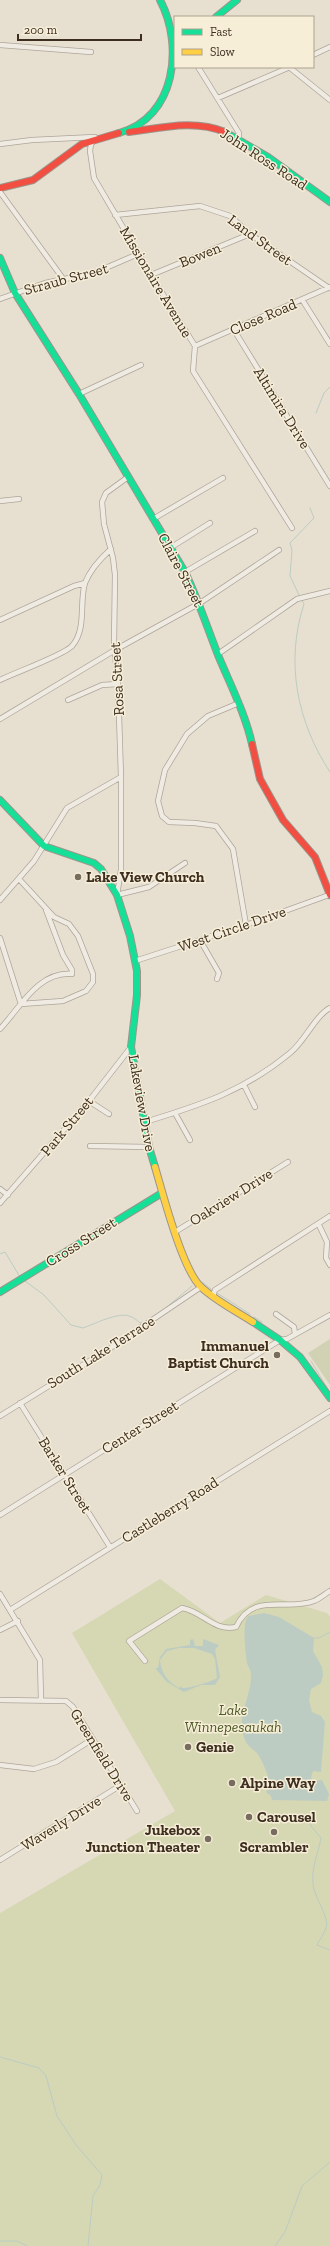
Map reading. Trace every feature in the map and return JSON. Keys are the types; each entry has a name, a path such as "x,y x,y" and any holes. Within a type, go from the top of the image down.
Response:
{"street":[{"path":"0,144 32,140 97,137 124,132 147,119 162,101 168,85 174,49 173,34 167,14 160,0"},
{"path":"217,16 237,0"},
{"path":"0,45 92,52"},
{"path":"314,55 330,47"},
{"path":"199,68 239,133 239,139"},
{"path":"218,98 287,68"},
{"path":"290,68 330,100"},
{"name":"John Ross Road","path":"124,132 203,125 218,128 239,139 330,202"},
{"path":"0,188 37,178 70,152 97,137"},
{"name":"Missionaire Avenue","path":"97,137 91,144 92,170 115,215 195,346 194,371 292,528"},
{"path":"0,192 64,280"},
{"name":"Land Street","path":"115,215 200,206 230,216 250,234 329,288"},
{"name":"Bowen","path":"151,275 250,234"},
{"name":"Straub Street","path":"0,299 45,283 94,273 138,254"},
{"name":"Claire Street","path":"0,258 15,293 80,394 185,572 200,602 218,654 239,703 251,738 260,779 283,820 315,857 329,895"},
{"name":"Close Road","path":"195,346 303,301 329,288"},
{"path":"303,301 330,344"},
{"name":"Altimira Drive","path":"234,330 330,486"},
{"path":"80,394 141,365"},
{"name":"Rosa Street","path":"117,895 121,870 121,777 118,684 114,650 115,575 111,549 104,524 102,502 106,493 128,477"},
{"path":"153,519 223,478"},
{"path":"0,501 18,499"},
{"path":"170,548 210,523"},
{"path":"185,572 255,531"},
{"path":"0,680 61,653 72,646 80,627 85,583 95,566 111,549"},
{"path":"0,719 114,650 200,602 279,550"},
{"path":"0,620 74,586 85,583"},
{"path":"218,654 297,599 330,591"},
{"path":"68,700 102,685 118,684"},
{"path":"239,703 208,716 187,734 164,770 158,801 162,816 169,822 195,823 216,826 233,849 246,925"},
{"path":"0,900 19,879 44,846 67,808 121,777"},
{"name":"Lakeview Drive","path":"0,800 44,846 94,863 101,869 117,895 135,961 137,995 131,1047 149,1147 162,1193 187,1265 201,1287 280,1340 300,1357 330,1398"},
{"path":"117,895 149,887 185,863"},
{"path":"19,879 46,910 54,917 69,924 78,936 93,974 93,982 86,992 63,1002 21,1004"},
{"name":"West Circle Drive","path":"135,961 246,925 329,895"},
{"path":"0,1029 28,995 42,982 51,977 72,974 72,970 63,955 46,910"},
{"path":"0,938 21,1004"},
{"path":"200,940 219,973 217,979"},
{"path":"145,1122 214,1100 244,1085 290,1053 305,1038 320,1016 330,1008"},
{"name":"Park Street","path":"0,1203 89,1101 131,1047"},
{"path":"244,1085 255,1107"},
{"path":"89,1101 109,1114"},
{"path":"175,1113 190,1140"},
{"path":"90,1146 149,1147"},
{"name":"Oakview Drive","path":"175,1232 288,1162"},
{"path":"0,1189 8,1194"},
{"name":"Cross Street","path":"0,1292 162,1193"},
{"path":"213,1296 214,1290 319,1225 330,1216"},
{"path":"319,1225 327,1242 326,1258 330,1265"},
{"name":"South Lake Terrace","path":"0,1416 112,1347 201,1287"},
{"path":"276,1314 294,1327 295,1334"},
{"name":"Center Street","path":"0,1515 280,1340 287,1339 330,1314"},
{"name":"Barker Street","path":"20,1403 110,1547"},
{"name":"Castleberry Road","path":"10,1610 330,1411"},
{"path":"145,1661 129,1641 182,1608 192,1610 218,1626 228,1629 236,1627 241,1615 251,1608 314,1601 330,1591"},
{"path":"0,1594 18,1621 40,1660 41,1701 0,1700"},
{"path":"0,1630 18,1621"},
{"name":"Greenfield Drive","path":"41,1701 66,1701 73,1707 137,1811"},
{"path":"0,1765 34,1768 56,1762 93,1739"},
{"name":"Waverly Drive","path":"0,1860 121,1785"}],"green space":[{"path":"330,1339 330,1385 308,1353"},
{"path":"160,1579 220,1623 266,1595 327,1613 330,1617 330,2246 0,2246 0,1913 175,1811 72,1633"}],"shaded area":[{"name":"Lake Winnepesaukah","path":"264,1613 279,1617 314,1638 313,1651 322,1667 323,1675 321,1683 311,1689 309,1700 312,1712 321,1716 325,1722 321,1772 313,1771 311,1777 313,1781 322,1780 329,1794 327,1801 272,1800 271,1796 266,1792 268,1789 269,1779 263,1764 245,1740 242,1731 242,1723 251,1683 251,1671 246,1659 245,1624 249,1616"},
{"path":"193,1639 195,1646 203,1646 203,1639 219,1645 215,1650 220,1677 215,1685 201,1685 184,1692 167,1682 155,1668 158,1668 160,1657 166,1649 190,1645 190,1640","holes":["179,1648 194,1648 212,1654 215,1659 217,1678 194,1686 185,1688 182,1688 181,1686 179,1688 166,1677 160,1660 167,1651"]}],"waterway":[{"path":"316,413 324,393 330,387"},
{"path":"299,595 290,576 292,550 290,543 314,518 310,508"},
{"path":"302,601 304,604 298,626 295,648 295,669 298,691 302,712 309,733 330,772"},
{"path":"0,1254 5,1252 20,1277"},
{"path":"25,1281 44,1295 71,1325 83,1328 106,1319 124,1315 132,1317 140,1323 146,1321"},
{"path":"202,1282 211,1289"},
{"path":"167,1307 192,1286"},
{"path":"217,1293 250,1314"},
{"path":"254,1317 262,1322"},
{"path":"311,1361 329,1391"},
{"path":"314,1638 319,1638 330,1632"},
{"path":"308,1818 311,1826 321,1838 314,1867 313,1884 327,1924 317,1945 330,1950"},
{"path":"0,2057 39,2068 46,2076 57,2116 76,2145 102,2175 100,2185 93,2196 88,2246"},
{"path":"275,2246 285,2232 302,2186 330,2162"},
{"path":"0,2241 17,2241 27,2246"}],"traffic: fast":[{"path":"119,133 138,125 153,112 163,96 170,78 173,58 172,38 167,18 160,0"},
{"path":"217,16 237,0"},
{"path":"225,132 268,157 330,202"},
{"path":"0,258 15,293 79,394 185,572 241,710 252,744"},
{"path":"0,800 44,846 94,863 101,869 117,895 130,936 137,971 137,995 131,1047 149,1147 155,1167"},
{"path":"0,1292 162,1193"},
{"path":"253,1322 280,1340 300,1357 330,1398"}],"traffic: slow":[{"path":"155,1167 180,1248 194,1278 201,1287 213,1297 253,1322"}],"traffic: jam":[{"path":"129,132 189,125 213,128 225,132"},
{"path":"0,188 33,180 82,144 119,133"},
{"path":"252,744 260,779 283,820 315,857 330,895"}],"place":[{"name":"Lake View Church","path":"78,877"},
{"name":"Immanuel Baptist Church","path":"277,1355"},
{"name":"Genie","path":"188,1747"},
{"name":"Alpine Way","path":"232,1783"},
{"name":"Carousel","path":"249,1817"},
{"name":"Scrambler","path":"274,1832"},
{"name":"Jukebox Junction Theater","path":"208,1839"}]}
